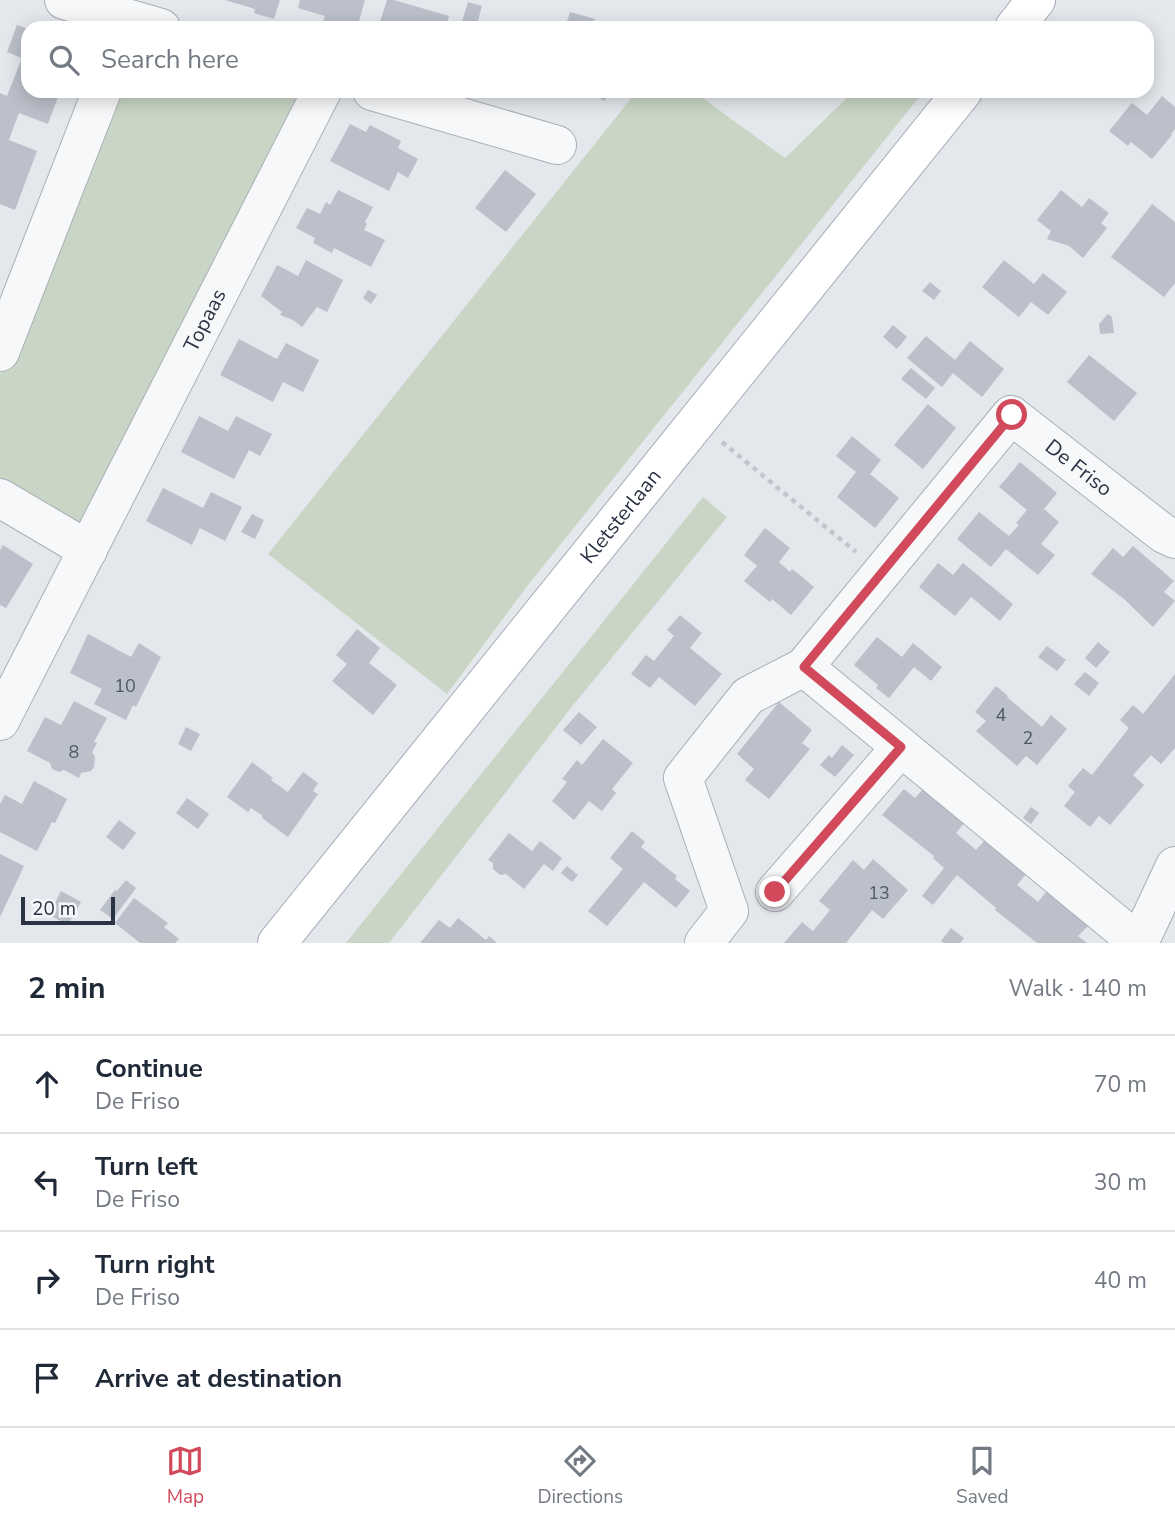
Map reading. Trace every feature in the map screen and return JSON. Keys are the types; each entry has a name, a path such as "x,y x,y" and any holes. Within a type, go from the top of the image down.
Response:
{"main road":[{"path":"1020,21 1036,0"},
{"name":"Kletsterlaan","path":"277,943 957,98"}],"street":[{"path":"64,0 139,19"},
{"path":"0,352 99,98"},
{"name":"Topaas","path":"0,721 318,98"},
{"path":"396,98 557,145"},
{"name":"De Friso","path":"704,943 729,911 684,778 748,696 804,667 1012,415 1164,534 1175,539"},
{"path":"0,498 88,550"},
{"path":"804,667 1139,943 1175,866"},
{"path":"775,892 901,747"}],"path":[{"path":"716,437 882,573"}],"green space":[{"path":"112,98 295,98 296,102 83,526 0,488 0,375"},
{"path":"631,98 703,98 785,158 847,98 918,98 528,585 447,694 268,554"},
{"path":"703,497 727,517 574,704 389,943 346,943"}],"building":[{"path":"225,0 280,0 274,19 254,13 255,9"},
{"path":"300,0 365,0 359,21 323,21 325,16 298,8"},
{"path":"387,0 449,16 447,21 380,21"},
{"path":"468,2 482,6 478,21 462,21"},
{"path":"570,12 595,19 594,21 567,21"},
{"path":"17,25 21,26 21,58 7,52"},
{"path":"21,61 21,98 57,98 48,124 19,113 14,126 9,140 37,151 15,210 0,204 0,93 7,96"},
{"path":"1162,96 1175,107 1175,129 1152,159 1131,142 1128,146 1109,131 1132,103 1147,115"},
{"path":"350,124 366,132 370,125 401,141 398,148 418,159 408,178 398,172 389,191 330,161"},
{"path":"505,170 536,194 506,232 475,208"},
{"path":"338,190 373,207 364,230 385,240 371,267 334,248 332,253 313,243 315,238 296,228 307,208 320,214 326,202 330,205"},
{"path":"1061,190 1082,207 1089,198 1109,213 1101,223 1107,228 1083,258 1069,246 1047,239 1051,231 1037,220"},
{"path":"1152,204 1175,222 1175,283 1164,297 1111,257"},
{"path":"306,260 343,280 327,312 317,307 302,327 280,315 282,312 261,296 277,265 298,276"},
{"path":"1004,260 1034,284 1043,273 1067,292 1048,315 1031,302 1019,317 982,287"},
{"path":"930,282 941,291 934,300 922,291"},
{"path":"368,290 377,295 371,304 363,298"},
{"path":"1108,314 1112,317 1114,333 1100,334 1099,324"},
{"path":"893,325 907,337 897,349 883,337"},
{"path":"926,336 955,360 970,341 1004,369 982,397 953,373 942,387 907,358"},
{"path":"239,339 277,359 286,343 319,360 303,392 283,382 273,402 220,375"},
{"path":"1089,355 1137,393 1114,421 1067,382"},
{"path":"911,368 935,388 926,399 901,379"},
{"path":"928,404 956,428 923,469 894,445"},
{"path":"199,416 228,431 236,416 272,434 260,456 249,450 234,479 181,452"},
{"path":"852,436 881,460 870,474 899,498 875,528 837,497 856,472 836,456"},
{"path":"1020,462 1057,493 1044,509 1059,522 1041,544 1055,555 1038,575 1006,549 991,567 957,539 979,512 1009,536 1019,525 1016,523 1027,510 999,487"},
{"path":"163,488 203,508 211,492 242,507 225,541 200,528 192,545 146,521"},
{"path":"252,514 264,520 255,539 241,532"},
{"path":"765,528 790,548 779,562 814,587 791,615 744,581 757,566 744,555"},
{"path":"3,545 33,564 6,608 0,605 0,550"},
{"path":"1133,546 1174,581 1164,592 1175,601 1153,627 1124,599 1091,574 1113,548 1123,557"},
{"path":"938,563 953,575 963,563 1013,604 1000,621 971,597 955,616 919,587"},
{"path":"680,615 702,633 690,648 722,674 695,706 659,677 650,688 631,674 646,655 654,661 674,636 667,630"},
{"path":"357,629 380,648 369,663 397,685 373,715 332,681 347,664 336,655"},
{"path":"88,634 131,657 139,643 161,657 136,707 133,705 126,720 94,704 102,689 70,673"},
{"path":"877,637 902,657 913,643 942,667 931,681 914,667 889,698 854,665"},
{"path":"1098,642 1110,652 1096,668 1085,658"},
{"path":"1047,646 1066,660 1057,671 1038,657"},
{"path":"1085,672 1099,683 1089,696 1074,684"},
{"path":"1175,674 1175,748 1161,764 1151,755 1133,775 1144,785 1110,825 1099,816 1090,827 1064,806 1075,792 1068,786 1083,768 1092,775 1129,728 1120,720 1133,705 1143,714"},
{"path":"996,686 1042,727 1051,715 1067,729 1037,765 1026,756 1017,766 976,731 986,721 975,712"},
{"path":"74,701 107,718 94,742 97,743 92,752 95,757 94,767 91,771 81,773 79,778 64,770 59,772 52,769 50,763 27,751 45,717 61,725"},
{"path":"779,702 812,730 802,743 810,749 769,799 745,780 754,769 737,754"},
{"path":"579,712 597,727 581,745 563,730"},
{"path":"186,727 200,734 191,751 178,744"},
{"path":"603,739 633,763 612,789 616,793 602,811 589,801 574,820 552,801 567,782 562,779 577,760 582,765"},
{"path":"842,745 854,755 835,777 820,765 829,755 832,758"},
{"path":"252,762 288,792 303,772 318,783 313,791 318,794 288,837 251,808 248,812 227,797"},
{"path":"34,781 67,799 37,851 0,832 0,804 5,795 22,804"},
{"path":"924,788 965,822 956,833 976,850 985,840 1026,874 1017,885 1038,902 1047,891 1088,926 1078,936 1087,943 1037,943 957,875 933,905 922,896 944,868 934,856 882,815 904,789 915,798"},
{"path":"187,798 209,814 198,829 176,813"},
{"path":"1031,807 1039,813 1031,824 1023,818"},
{"path":"119,820 136,833 123,850 106,837"},
{"path":"632,831 645,842 641,847 677,876 675,879 690,891 676,908 644,882 607,926 588,911 623,869 610,858"},
{"path":"509,833 532,851 540,841 562,858 553,871 544,864 524,889 506,874 500,875 488,860"},
{"path":"0,854 24,866 0,917"},
{"path":"873,859 908,890 883,919 872,910 846,943 784,943 802,922 813,931 830,910 819,901 853,860 864,870"},
{"path":"567,866 578,875 572,882 561,873"},
{"path":"126,880 136,888 113,919 100,910"},
{"path":"61,891 81,902 68,925 49,915"},
{"path":"134,898 168,923 164,927 179,939 175,943 140,943 115,923"},
{"path":"458,918 486,940 489,936 497,943 420,943 439,920 450,928"},
{"path":"951,928 964,938 960,943 941,941"}],"route":[{"path":"775,892 901,747 804,667 1012,415"}]}
